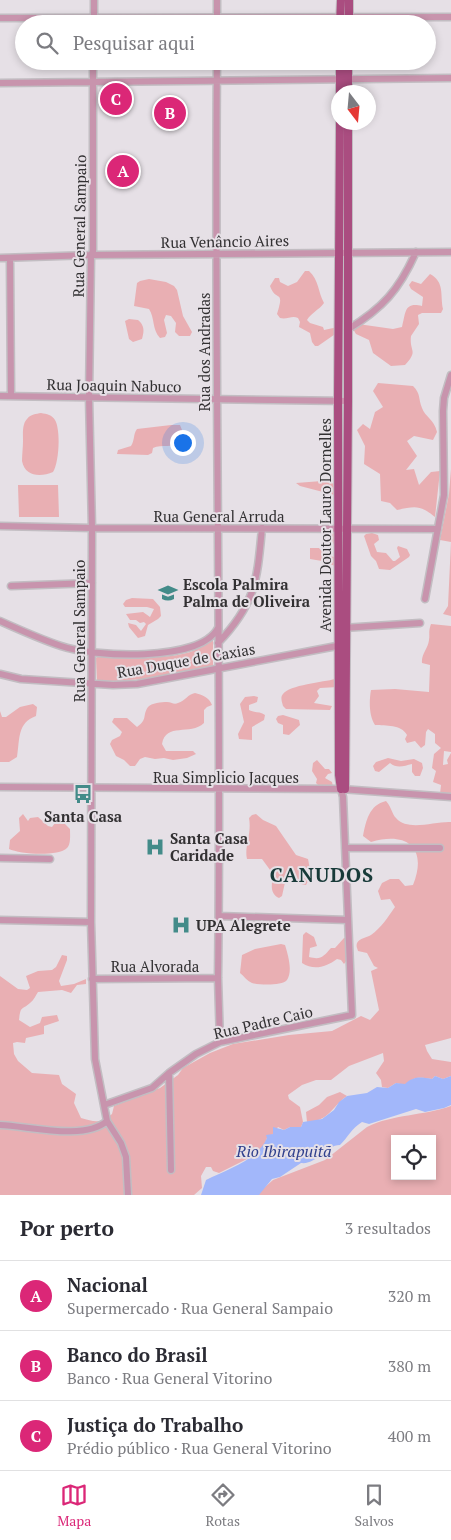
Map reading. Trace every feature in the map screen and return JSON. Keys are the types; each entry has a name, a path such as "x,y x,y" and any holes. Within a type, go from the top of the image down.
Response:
{"main road":[{"path":"341,0 344,15"},
{"path":"346,15 349,0"},
{"path":"342,70 346,85"},
{"path":"342,85 346,70"},
{"path":"343,252 344,130"},
{"name":"Avenida Doutor Lauro Dornelles","path":"343,252 348,330 348,401 343,529 343,792"},
{"name":"Avenida Doutor Lauro Dornelles","path":"343,252 339,296 338,401 343,529"},
{"path":"339,296 347,296"}],"street":[{"path":"94,0 94,15"},
{"path":"217,0 217,15"},
{"path":"436,17 451,16"},
{"path":"0,18 15,18"},
{"name":"Rua General Sampaio","path":"94,70 93,251 91,255 89,397 92,528 92,979 95,1059 107,1121 121,1143 126,1157 128,1195"},
{"name":"Rua dos Andradas","path":"217,70 216,254 219,528 218,978 220,1042"},
{"path":"0,83 451,78"},
{"path":"348,330 370,316 383,304 401,282 416,252"},
{"name":"Rua Venâncio Aires","path":"0,258 91,255 451,252"},
{"path":"10,258 12,396"},
{"path":"425,599 444,496 443,411 444,398 451,375"},
{"name":"Rua Joaquin Nabuco","path":"0,396 348,401"},
{"name":"Rua General Arruda","path":"0,526 438,529"},
{"path":"218,643 231,630 242,614 254,589 262,528"},
{"path":"11,586 92,583"},
{"path":"0,621 61,646 79,651 159,654 184,650 198,645 214,634 219,624"},
{"path":"342,628 420,623"},
{"name":"Rua Duque de Caxias","path":"0,674 21,679 92,684 137,684 343,644"},
{"name":"Rua Simplicio Jacques","path":"0,788 343,792 451,797"},
{"name":"Avenida Doutor Lauro Dornelles","path":"343,792 352,1015"},
{"path":"345,848 440,848"},
{"path":"0,858 50,859"},
{"path":"219,916 348,920"},
{"path":"0,920 91,922"},
{"name":"Rua Alvorada","path":"92,979 218,978"},
{"name":"Rua Padre Caio","path":"104,1104 152,1088 169,1072 196,1054 220,1042 352,1015"},
{"path":"169,1072 171,1170"},
{"path":"0,1125 71,1131 102,1126 107,1121"}],"shaded area":[{"path":"305,271 309,271 315,278 324,303 307,320 310,323 323,327 324,330 338,327 341,330 318,346 315,346 312,342 310,333 299,327 300,322 298,318 280,318 277,314 280,298 272,291 270,286 275,278 279,278 280,282 288,286 297,282"},
{"path":"430,274 435,277 440,285 443,309 441,313 422,313 418,315 419,324 411,336 412,356 405,365 391,366 373,353 369,340 356,334 353,329 358,324 393,329 402,327 407,309 412,305 422,306 423,297 411,289 409,285 412,281 421,284"},
{"path":"149,279 166,282 177,290 183,316 192,332 190,336 179,336 175,332 176,323 171,316 166,315 164,320 167,333 165,337 160,338 157,335 149,309 134,306 137,283"},
{"path":"129,319 138,320 142,324 142,339 133,342 129,339 125,321"},
{"path":"378,383 413,386 418,394 423,411 436,428 437,432 433,440 414,436 407,441 417,456 406,470 414,469 419,485 431,472 440,471 435,517 421,508 413,507 397,510 390,503 381,501 380,474 364,464 365,446 357,430 363,424 370,429 375,412 383,407 373,391"},
{"path":"41,413 51,416 55,420 58,431 55,468 53,472 44,475 30,473 26,470 22,461 25,421 34,414"},
{"path":"180,425 182,430 181,443 153,448 152,453 148,455 117,454 118,450 131,446 137,429"},
{"path":"451,469 451,542 440,540 449,494"},
{"path":"322,481 336,484 335,493 332,497 323,496 323,492 300,486 296,483"},
{"path":"18,485 58,485 59,517 19,517"},
{"path":"334,531 338,533 335,566 310,559 310,548 319,548 325,555 334,557 335,547 330,533"},
{"path":"372,533 378,535 379,540 374,544 377,552 386,553 395,561 400,557 398,546 407,549 409,557 390,570 379,569 376,561 371,556 364,536"},
{"path":"451,542 451,616 443,614 448,606"},
{"path":"132,598 153,599 160,607 161,616 148,625 145,636 138,638 128,623 136,625 141,631 146,624 130,620 126,614 143,612 150,617 154,609 147,607 125,607 123,604 126,600"},
{"path":"431,624 451,626 451,752 444,751 443,765 448,764 447,760 451,753 451,794 440,794 441,785 433,782 436,771 432,768 434,754 441,748 435,743 435,734 428,729 425,745 421,748 415,741 407,743 405,739 407,735 401,729 393,726 375,725 370,708 371,690 395,689 429,692 430,665 422,663 422,660 428,643"},
{"path":"213,639 213,666 158,678 100,682 97,680 96,658 99,656 171,656 193,651"},
{"path":"339,679 338,687 320,688 317,691 319,696 314,703 332,706 330,710 286,709 283,706 283,694 292,688"},
{"path":"195,693 207,698 212,705 204,710 204,723 192,729 168,733 164,737 162,744 166,751 193,751 196,754 187,758 173,760 145,757 140,759 135,766 130,766 116,756 110,744 122,732 112,722 114,718 127,718 137,727 143,722 149,706 162,702 177,704"},
{"path":"245,697 258,697 257,702 249,705 249,710 265,715 264,720 252,727 252,740 239,739 238,734 244,722 240,704"},
{"path":"33,704 37,707 36,716 22,727 17,757 9,762 0,762 0,711 2,717 6,717 20,707"},
{"path":"283,715 299,720 300,725 289,735 283,734 283,725 278,723 276,719 278,716"},
{"path":"388,758 401,761 414,759 422,763 423,768 420,776 415,776 412,772 412,764 398,766 390,763 379,772 375,771 373,766 376,762"},
{"path":"317,760 325,769 329,769 332,773 328,774 325,778 332,782 333,787 319,786 316,783 317,779 312,771 313,763"},
{"path":"386,801 396,818 407,824 422,825 451,822 451,1038 425,1045 432,1059 451,1062 451,1076 443,1079 435,1076 432,1079 417,1078 405,1085 396,1083 388,1088 382,1087 381,1080 376,1073 384,1061 383,1053 349,1066 331,1080 316,1080 302,1085 288,1095 289,1099 300,1107 303,1122 301,1127 290,1127 284,1130 278,1127 267,1138 264,1146 255,1155 219,1173 213,1171 211,1167 206,1167 201,1176 202,1188 194,1195 0,1195 0,976 18,989 27,990 30,988 26,976 38,971 52,970 56,967 62,955 67,956 67,960 59,981 61,986 74,984 86,979 86,984 77,985 71,993 62,990 38,992 34,999 21,1010 19,1020 30,1027 40,1023 42,1017 57,1015 59,1021 44,1026 44,1034 26,1038 25,1043 13,1043 14,1054 18,1061 32,1073 59,1075 62,1084 76,1094 74,1103 81,1118 94,1121 101,1121 112,1114 114,1106 160,1088 178,1075 183,1068 210,1053 233,1044 289,1035 332,1031 361,1016 370,1020 379,1010 371,971 378,968 374,966 367,953 358,951 357,943 378,929 395,907 390,899 381,900 378,891 382,883 390,879 399,879 405,886 413,885 418,861 416,852 404,841 384,839 371,842 363,836 369,814 376,806"},
{"path":"23,814 28,821 30,818 38,817 48,826 52,827 57,814 61,814 64,823 70,829 70,839 67,848 56,853 47,854 9,849 10,840 20,831 19,818"},
{"path":"256,814 263,820 276,826 296,855 308,859 310,872 306,885 301,884 295,876 286,878 282,896 279,898 272,891 273,874 262,859 247,859 246,850 250,829 249,818"},
{"path":"306,932 314,937 317,946 310,948 309,957 313,958 322,957 331,948 335,948 344,938 349,938 347,960 344,964 341,960 337,959 320,967 311,967 302,963 303,935"},
{"path":"281,944 285,945 289,958 290,972 287,980 280,983 255,984 240,973 242,955 255,949"},
{"path":"340,1092 347,1096 330,1113 321,1119 307,1122 306,1112 319,1105 327,1097"},
{"path":"451,1106 451,1195 256,1195 273,1180 325,1160 367,1127 387,1120"}],"water":[{"name":"Rio Ibirapuitã","path":"435,1076 443,1079 451,1076 451,1105 425,1112 416,1109 369,1124 362,1122 340,1145 330,1148 312,1161 301,1163 280,1177 272,1179 259,1195 201,1195 206,1180 241,1164 256,1153 267,1138 266,1135 273,1134 273,1127 284,1130 290,1127 301,1127 303,1122 322,1119 334,1110 339,1102 347,1096 367,1093 377,1087 388,1088 396,1083 405,1084 414,1078 432,1079"}],"place":[{"name":"Justiça do Trabalho","path":"116,99"},
{"name":"Banco do Brasil","path":"170,113"},
{"name":"Nacional","path":"123,171"},
{"name":"Escola Palmira Palma de Oliveira","path":"168,593"},
{"name":"Santa Casa","path":"83,794"},
{"name":"Santa Casa Caridade","path":"155,847"},
{"name":"UPA Alegrete","path":"181,925"}],"district":[{"name":"CANUDOS","path":"322,874"}]}
